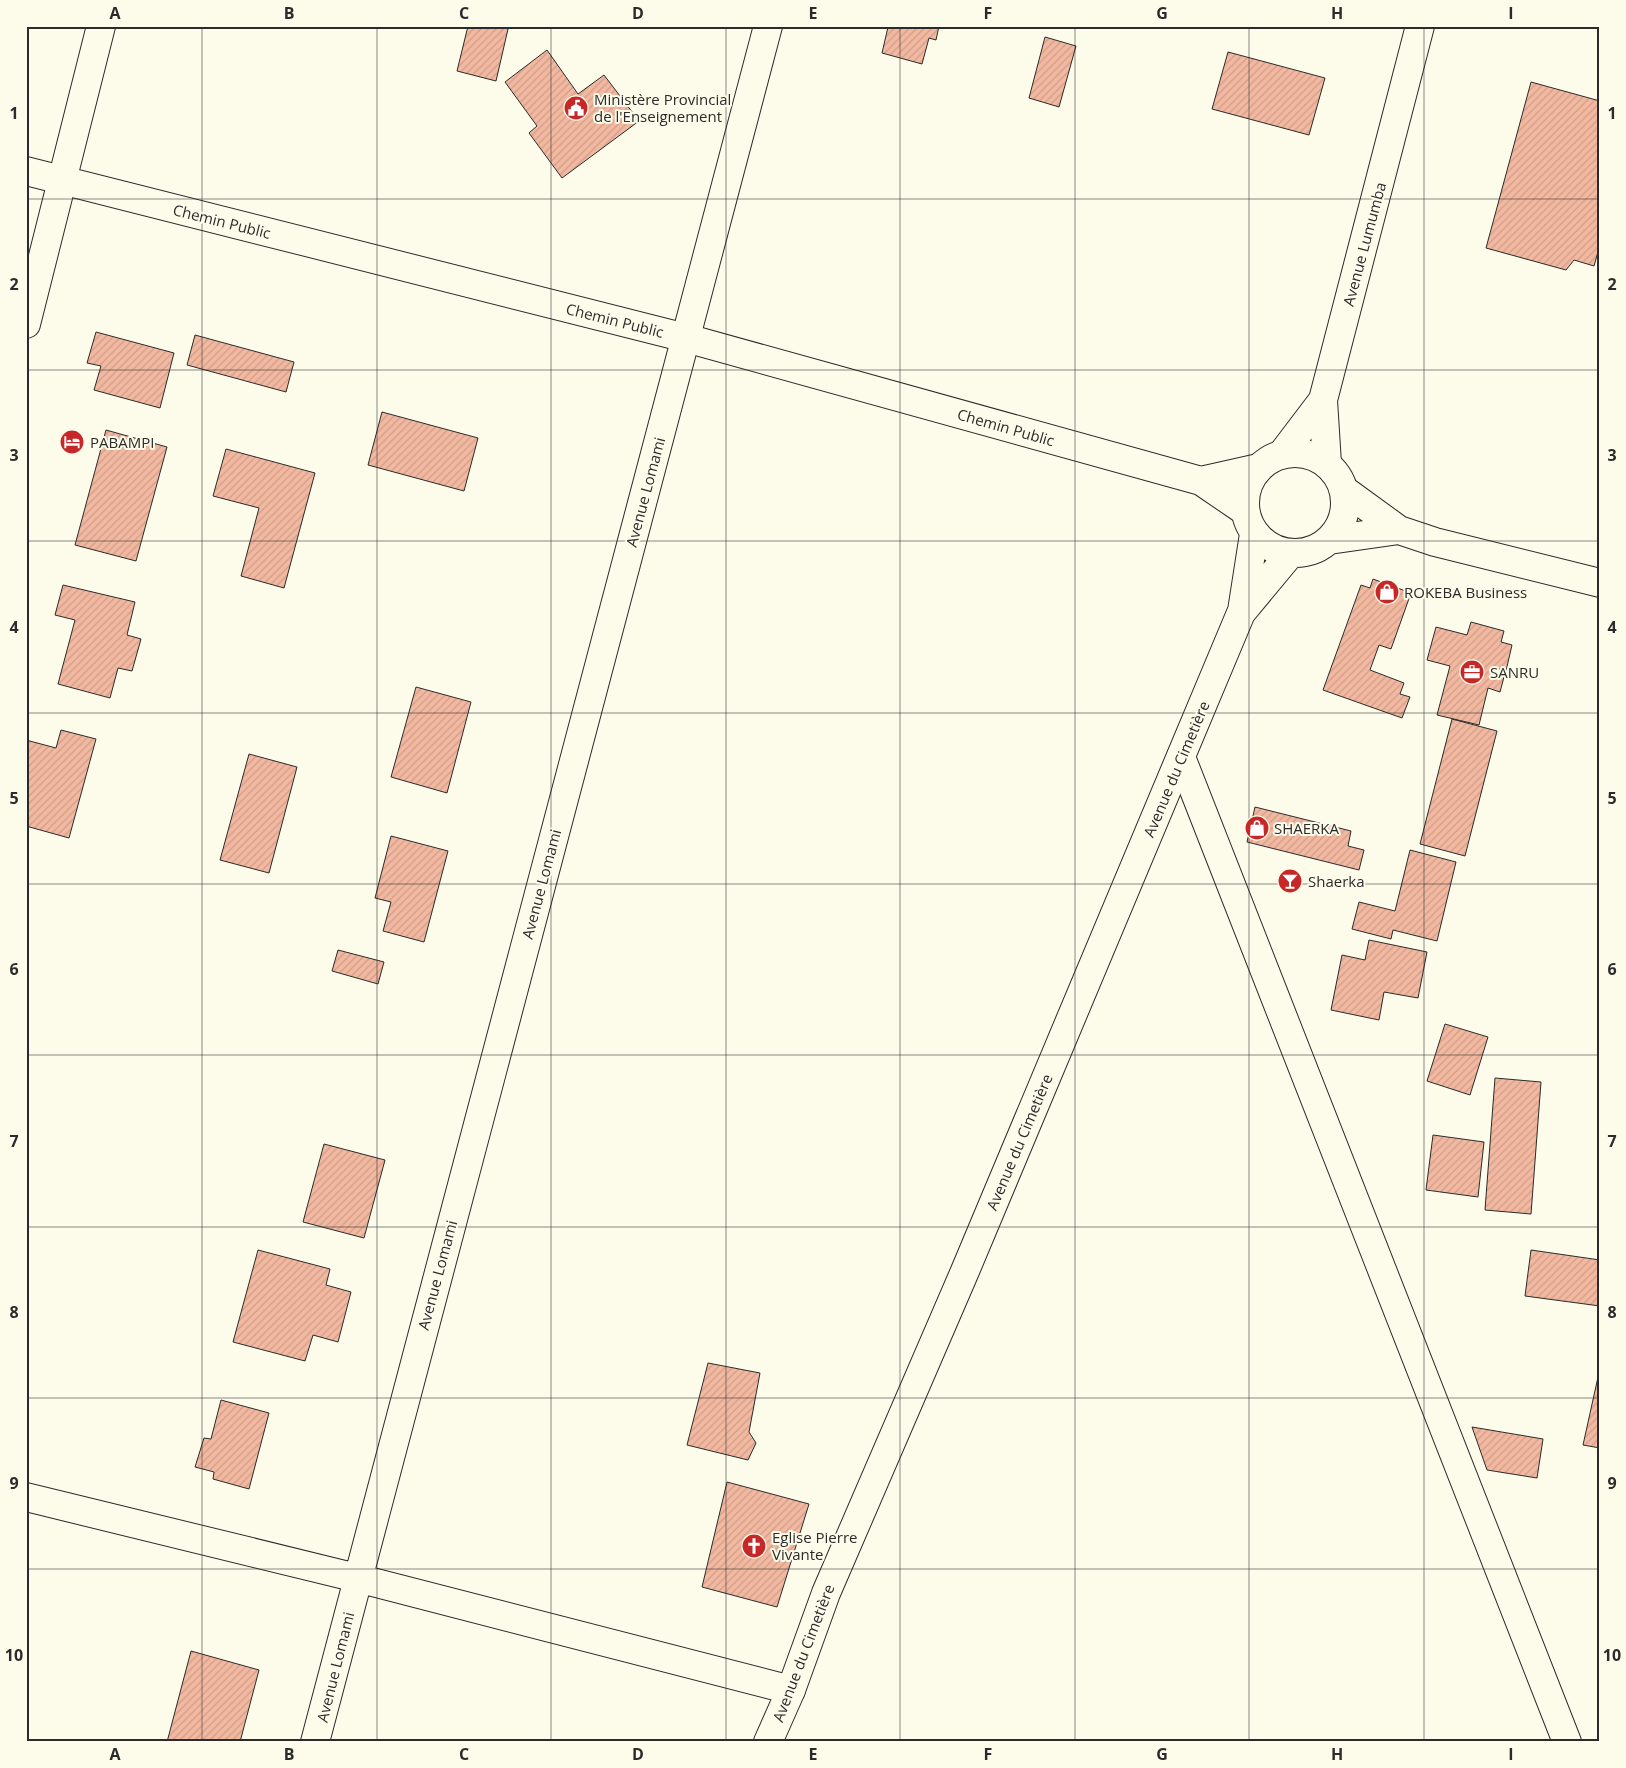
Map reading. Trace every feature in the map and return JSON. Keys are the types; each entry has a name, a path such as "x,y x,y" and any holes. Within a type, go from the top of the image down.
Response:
{"street":[{"path":"26,324 101,26"},
{"name":"Avenue Lomami","path":"315,1742 768,26"},
{"name":"Avenue Lumumba","path":"1327,464 1323,400 1420,26"},
{"name":"Chemin Public","path":"26,171 686,338 1201,481"},
{"path":"1282,454 1323,400"},
{"path":"1201,481 1250,522 1264,544 1276,551 1290,554 1312,551 1329,540 1340,526 1345,509 1344,490 1338,476 1327,464 1306,453 1282,454 1269,459 1259,468 1247,488 1250,522 1241,613"},
{"path":"1201,481 1259,468"},
{"path":"1344,490 1399,530 1434,542 1600,583"},
{"path":"1329,540 1399,530"},
{"name":"Avenue du Cimetière","path":"768,1742 791,1690 826,1594 969,1261 1241,613 1290,554"},
{"path":"1181,757 1568,1742"},
{"path":"26,1498 358,1578 791,1690"}],"building":[{"path":"468,26 498,26 508,29 496,81 457,71"},
{"path":"885,26 939,26 936,40 929,38 922,64 882,53 888,27"},
{"path":"1045,37 1076,46 1059,107 1029,98"},
{"name":"Ministère Provincial de l'Enseignement","path":"547,50 578,94 604,75 639,121 562,178 529,133 537,126 505,82"},
{"path":"1228,52 1325,78 1309,135 1212,109"},
{"path":"1531,82 1600,101 1600,245 1594,266 1574,260 1566,270 1486,248"},
{"path":"96,332 174,353 160,408 94,390 101,366 87,363"},
{"path":"195,335 294,362 286,392 187,365"},
{"path":"382,412 478,438 464,491 368,465"},
{"path":"106,430 167,447 136,561 75,545"},
{"path":"226,449 315,473 284,588 241,576 259,508 213,496"},
{"path":"1373,579 1411,593 1391,649 1379,645 1370,670 1404,683 1400,694 1410,697 1402,718 1323,690 1361,585 1370,588"},
{"path":"63,585 135,602 127,635 141,639 132,671 118,668 110,698 58,684 75,620 55,615"},
{"name":"SANRU","path":"1471,622 1504,631 1501,642 1512,645 1506,671 1496,668 1495,674 1504,677 1500,692 1488,688 1479,725 1437,715 1450,666 1427,660 1436,627 1467,635"},
{"path":"416,687 471,702 447,793 391,777"},
{"path":"1452,719 1497,731 1465,856 1420,844"},
{"path":"61,730 96,739 69,838 26,826 26,740 56,748"},
{"path":"249,754 297,767 269,873 220,860"},
{"path":"1255,807 1351,831 1348,846 1364,850 1359,870 1247,842"},
{"path":"391,836 448,851 424,942 383,931 391,902 375,898"},
{"path":"1410,850 1456,862 1437,941 1393,930 1391,939 1352,929 1359,902 1395,911"},
{"path":"1369,940 1427,952 1418,998 1384,992 1379,1020 1331,1010 1342,955 1365,960"},
{"path":"338,950 384,962 378,984 332,971"},
{"path":"1445,1024 1488,1037 1470,1095 1427,1081"},
{"path":"1495,1078 1541,1082 1531,1214 1485,1210"},
{"path":"1433,1135 1484,1142 1478,1197 1426,1190"},
{"path":"324,1144 385,1160 364,1238 303,1222"},
{"path":"258,1250 330,1269 326,1285 351,1292 338,1342 313,1335 305,1361 233,1342"},
{"path":"1531,1250 1600,1260 1600,1306 1525,1296"},
{"path":"708,1363 760,1373 749,1432 756,1443 748,1460 687,1445"},
{"path":"1600,1368 1600,1448 1583,1445"},
{"path":"221,1400 269,1413 249,1489 213,1479 214,1472 195,1467 204,1438 211,1439"},
{"path":"1472,1427 1543,1439 1537,1478 1487,1470"},
{"name":"Eglise Pierre Vivante","path":"727,1482 809,1504 777,1607 702,1587"},
{"path":"191,1651 259,1670 240,1742 167,1742"}],"place":[{"name":"Ministère Provincial de l'Enseignement","path":"576,108"},
{"name":"PABAMPI","path":"72,442"},
{"name":"ROKEBA Business","path":"1387,592"},
{"name":"SANRU","path":"1472,672"},
{"name":"SHAERKA","path":"1257,828"},
{"name":"Shaerka","path":"1290,881"},
{"name":"Eglise Pierre Vivante","path":"754,1546"}]}
